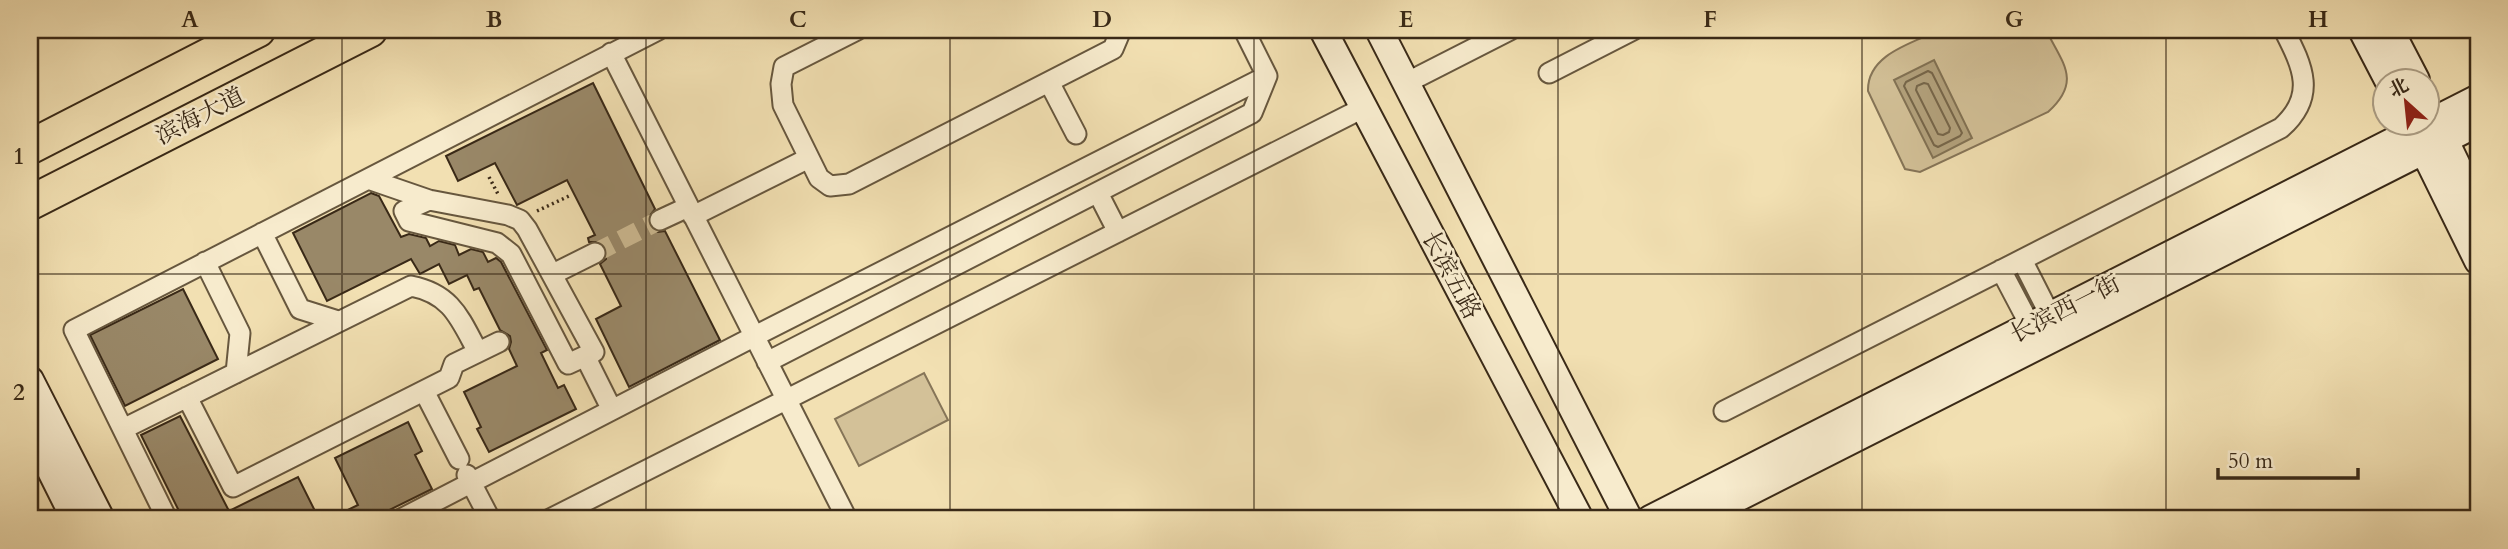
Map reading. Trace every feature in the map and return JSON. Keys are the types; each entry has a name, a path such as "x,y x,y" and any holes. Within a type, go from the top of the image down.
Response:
{"highway":[{"name":"滨海大道","path":"30,147 258,30"},
{"name":"滨海大道","path":"30,203 370,30"}],"street":[{"path":"167,519 74,330 659,30"},
{"path":"857,30 784,67 780,84 783,105 819,178 830,186 849,184 1113,49 1121,30"},
{"path":"767,362 1252,113 1267,76 1244,30"},
{"name":"长滨五路","path":"1323,30 1580,519"},
{"name":"长滨五路","path":"1379,30 1629,519"},
{"path":"1406,83 1510,30"},
{"path":"1549,73 1633,30"},
{"path":"1724,411 2281,128 2295,116 2302,100 2304,82 2301,62 2284,30"},
{"path":"2362,30 2381,66"},
{"path":"2390,30 2409,66"},
{"path":"611,53 847,519"},
{"path":"401,519 466,472 612,410 1267,76"},
{"path":"1049,82 1076,134"},
{"name":"长滨西一街","path":"2442,118 2478,98"},
{"path":"550,519 1363,108"},
{"name":"长滨西一街","path":"2442,126 2478,123"},
{"name":"长滨西一街","path":"1650,519 2408,136"},
{"name":"长滨西一街","path":"1696,519 2409,136"},
{"path":"2429,136 2478,261"},
{"path":"2432,136 2478,209"},
{"path":"660,220 691,211 809,158"},
{"path":"368,179 429,200 508,215 520,220 553,274 594,352 568,364 511,254 498,243 409,221 404,211 429,200"},
{"path":"1098,192 1118,232"},
{"path":"262,233 300,309 338,321"},
{"path":"553,274 595,253"},
{"path":"2022,260 2041,322"},
{"path":"205,262 240,333 236,373"},
{"path":"2001,270 2041,322"},
{"path":"123,429 411,286 429,289 446,301 459,317 478,352"},
{"path":"187,397 233,487 449,378 454,364 499,342"},
{"path":"585,356 612,410"},
{"path":"30,380 101,519"},
{"path":"424,391 490,519"},
{"path":"30,429 75,519"}],"path":[{"path":"520,220 569,196"}],"shaded area":[{"path":"1940,30 1981,30 1984,34 1993,30 2046,30 2063,63 2067,81 2058,101 2048,112 1920,172 1905,169 1868,91 1870,78 1883,59 1905,45"},
{"path":"924,373 948,420 859,466 835,419"}],"water":[{"path":"1934,60 1972,138 1933,158 1894,80"}],"building":[{"path":"593,83 655,209 648,218 649,226 658,232 665,231 720,340 629,387 596,319 621,306 600,264 606,259 606,248 601,242 589,242 588,238 595,235 567,180 517,205 495,163 458,181 446,156"},
{"path":"371,193 379,196 401,237 409,234 426,238 430,246 439,241 455,245 459,255 471,249 483,252 488,262 496,258 501,262 547,350 541,353 558,388 564,385 576,409 489,452 477,429 481,427 464,392 517,366 509,349 510,336 500,330 479,288 474,290 467,275 449,284 439,264 420,274 411,259 327,301 293,233"},
{"path":"183,289 218,359 125,406 90,335"},
{"path":"180,416 229,511 298,477 319,519 183,519 141,435"},
{"path":"408,422 422,451 415,455 432,489 371,519 329,519 358,505 335,458"}],"tunnel":[{"path":"595,253 660,220"}]}
